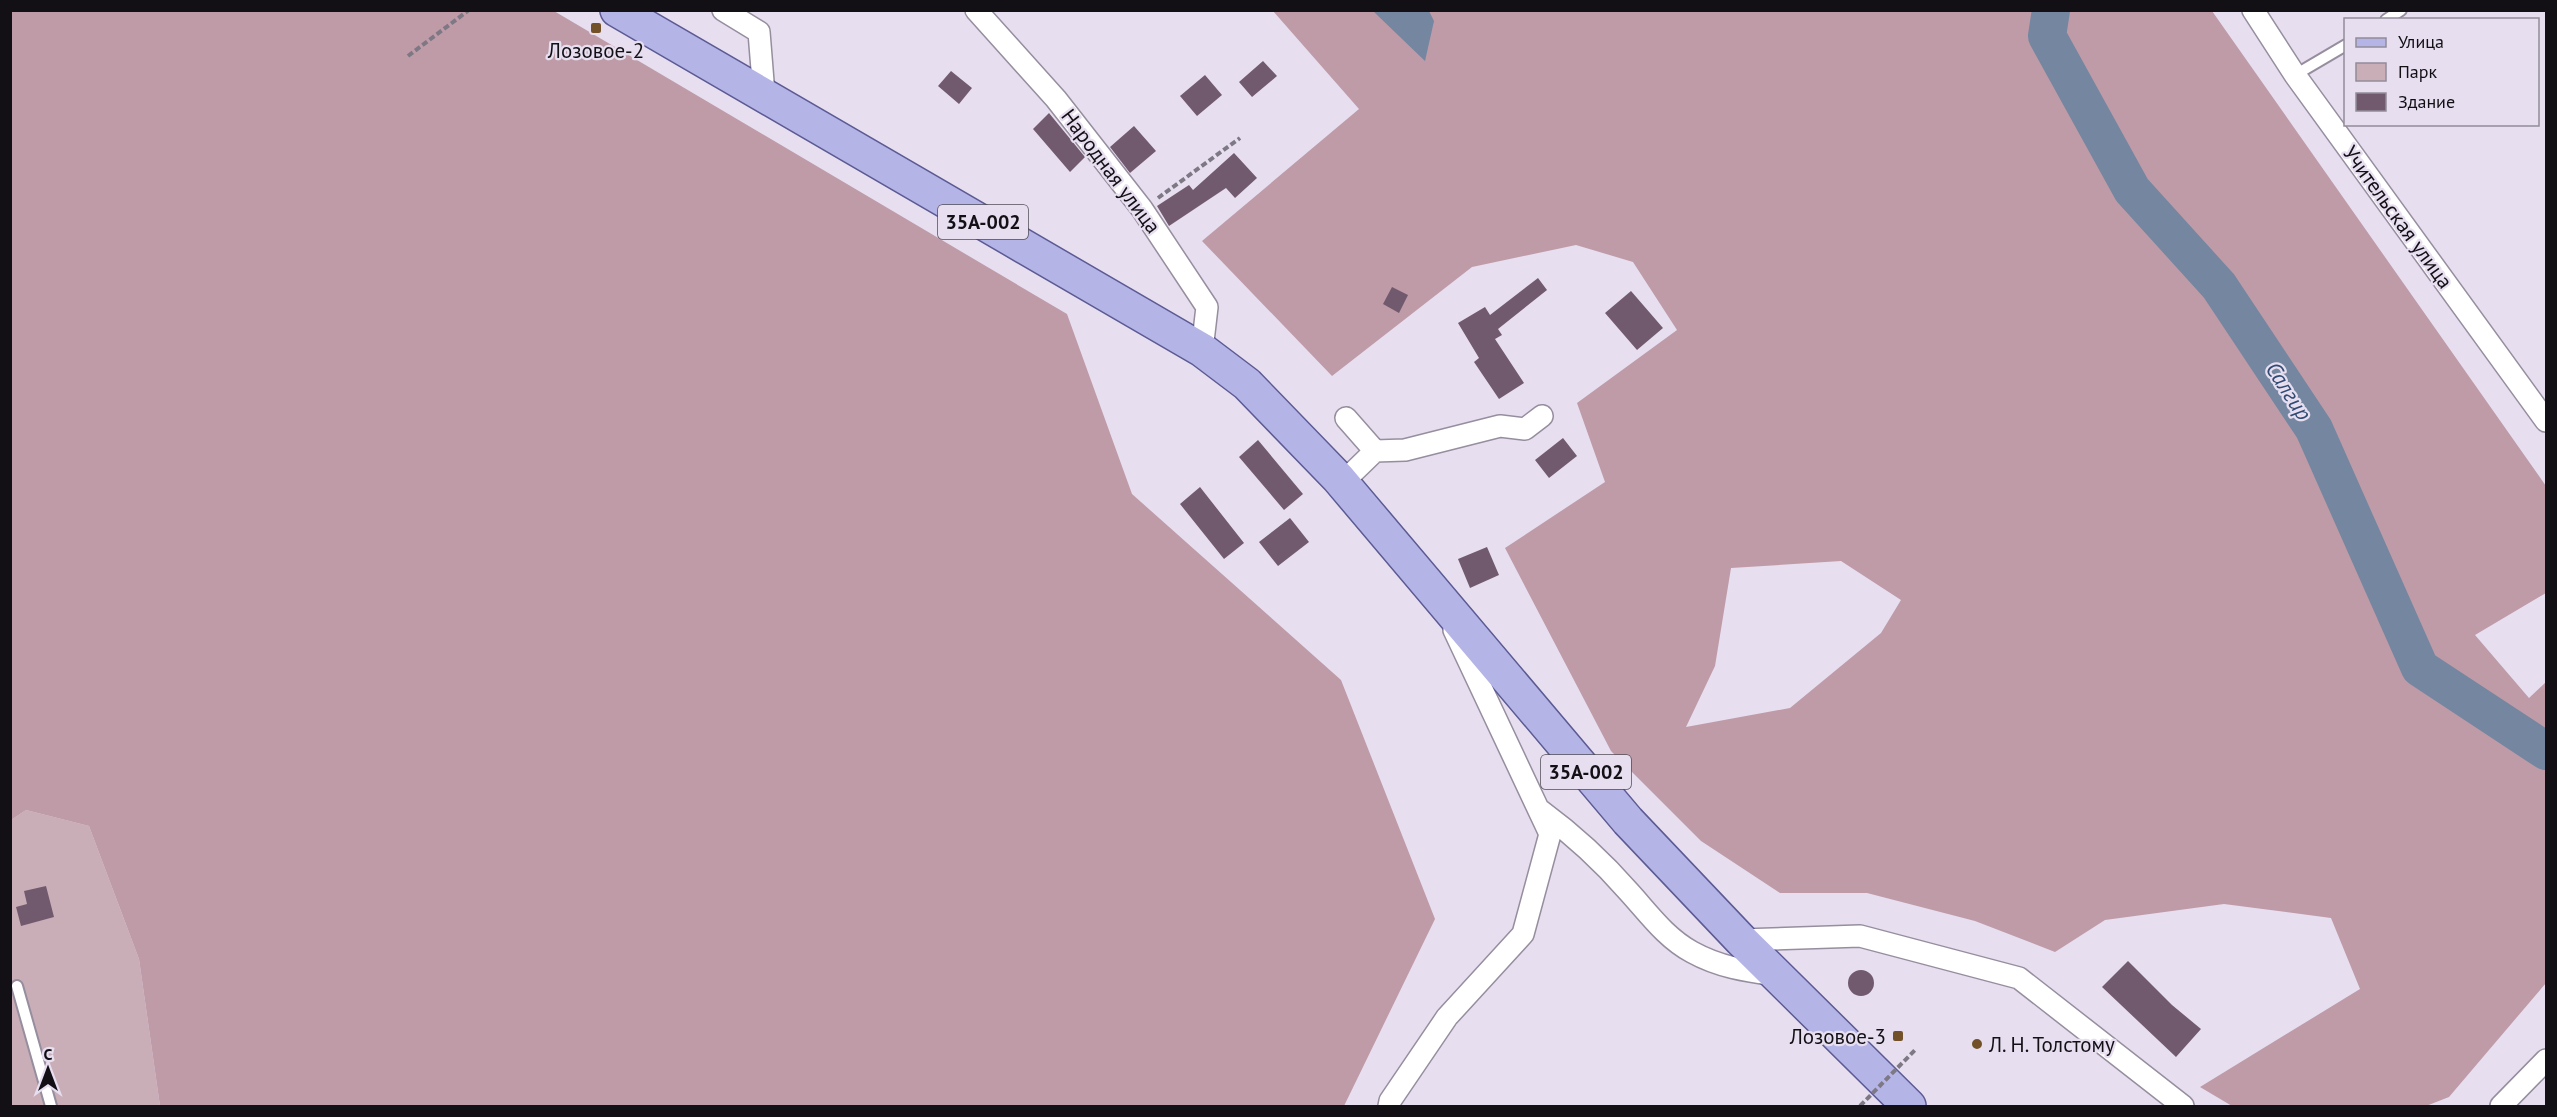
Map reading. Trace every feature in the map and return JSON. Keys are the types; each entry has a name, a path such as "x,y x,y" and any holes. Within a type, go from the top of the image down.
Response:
{"main road":[{"name":"35А-002","path":"617,10 1202,350 1247,384 1342,483 1628,821 1741,940 1909,1107"}],"street":[{"path":"723,10 759,32 764,94"},
{"name":"Народная улица","path":"975,10 1056,99 1142,209 1207,307 1202,350"},
{"name":"Учительская улица","path":"2253,10 2295,75 2547,421"},
{"path":"1342,483 1375,452 1405,450 1500,426 1525,429 1542,416"},
{"path":"1346,418 1375,452"},
{"path":"1389,1107 1390,1101 1447,1017 1523,934 1550,834 1438,597"},
{"path":"1538,809 1578,838 1629,891 1664,932 1691,952 1728,968 1776,975"},
{"path":"1741,940 1860,936 2019,978 2183,1107"},
{"path":"2501,1107 2547,1060"}],"lane":[{"path":"2295,75 2344,46"},
{"path":"17,986 51,1107"}],"path":[{"path":"408,56 469,10"},
{"path":"1142,209 1240,138"},
{"path":"1860,1107 1916,1049"}],"green space":[{"path":"26,810 89,826 139,959 160,1106 11,1106 11,820"}],"shaded area":[{"path":"11,10 554,11 1067,314 1132,494 1341,680 1435,919 1344,1106 160,1106 139,959 89,826 26,810 11,820"},
{"path":"1273,11 2212,11 2546,486 2546,593 2475,635 2529,698 2546,682 2546,983 2449,1097 2426,1106 2232,1106 2200,1087 2360,989 2331,918 2224,904 2105,920 2055,952 1975,921 1867,893 1780,893 1701,841 1611,751 1505,548 1605,482 1577,403 1677,330 1633,262 1576,245 1472,267 1332,376 1202,241 1359,109","holes":["1841,561 1901,600 1881,633 1790,708 1686,727 1715,666 1731,568"]}],"water":[{"path":"1373,11 1429,11 1434,21 1425,61"}],"building":[{"path":"1263,61 1277,76 1252,97 1239,82"},
{"path":"951,71 972,88 959,104 938,86"},
{"path":"1205,75 1222,95 1197,116 1180,96"},
{"path":"1049,113 1085,157 1070,172 1033,129"},
{"path":"1134,126 1156,151 1130,173 1110,147"},
{"path":"1234,153 1257,178 1235,198 1226,188 1169,226 1157,206 1189,185 1193,190"},
{"path":"1538,278 1547,290 1498,329 1502,335 1495,339 1524,383 1499,399 1474,362 1479,358 1458,323 1485,307 1490,315"},
{"path":"1392,287 1408,295 1399,313 1383,304"},
{"path":"1631,291 1663,328 1637,350 1605,313"},
{"path":"1563,438 1577,456 1549,478 1535,460"},
{"path":"1258,440 1303,494 1284,510 1239,457"},
{"path":"1200,487 1244,543 1224,559 1180,504"},
{"path":"1290,518 1309,542 1278,566 1259,542"},
{"path":"1487,547 1499,575 1470,588 1458,559"},
{"path":"46,886 54,917 21,926 16,907 27,904 24,891"},
{"path":"2128,961 2172,1005 2201,1029 2176,1057 2102,987"},
{"path":"1861,970 1870,974 1874,983 1870,992 1861,996 1852,992 1848,983 1852,974"}],"waterway":[{"name":"Салгир","path":"2051,10 2047,36 2132,190 2219,286 2314,429 2420,668 2546,751"}],"place":[{"name":"Лозовое-2","path":"596,28"},
{"name":"Лозовое-3","path":"1898,1036"},
{"name":"Л. Н. Толстому","path":"1977,1044"}]}
